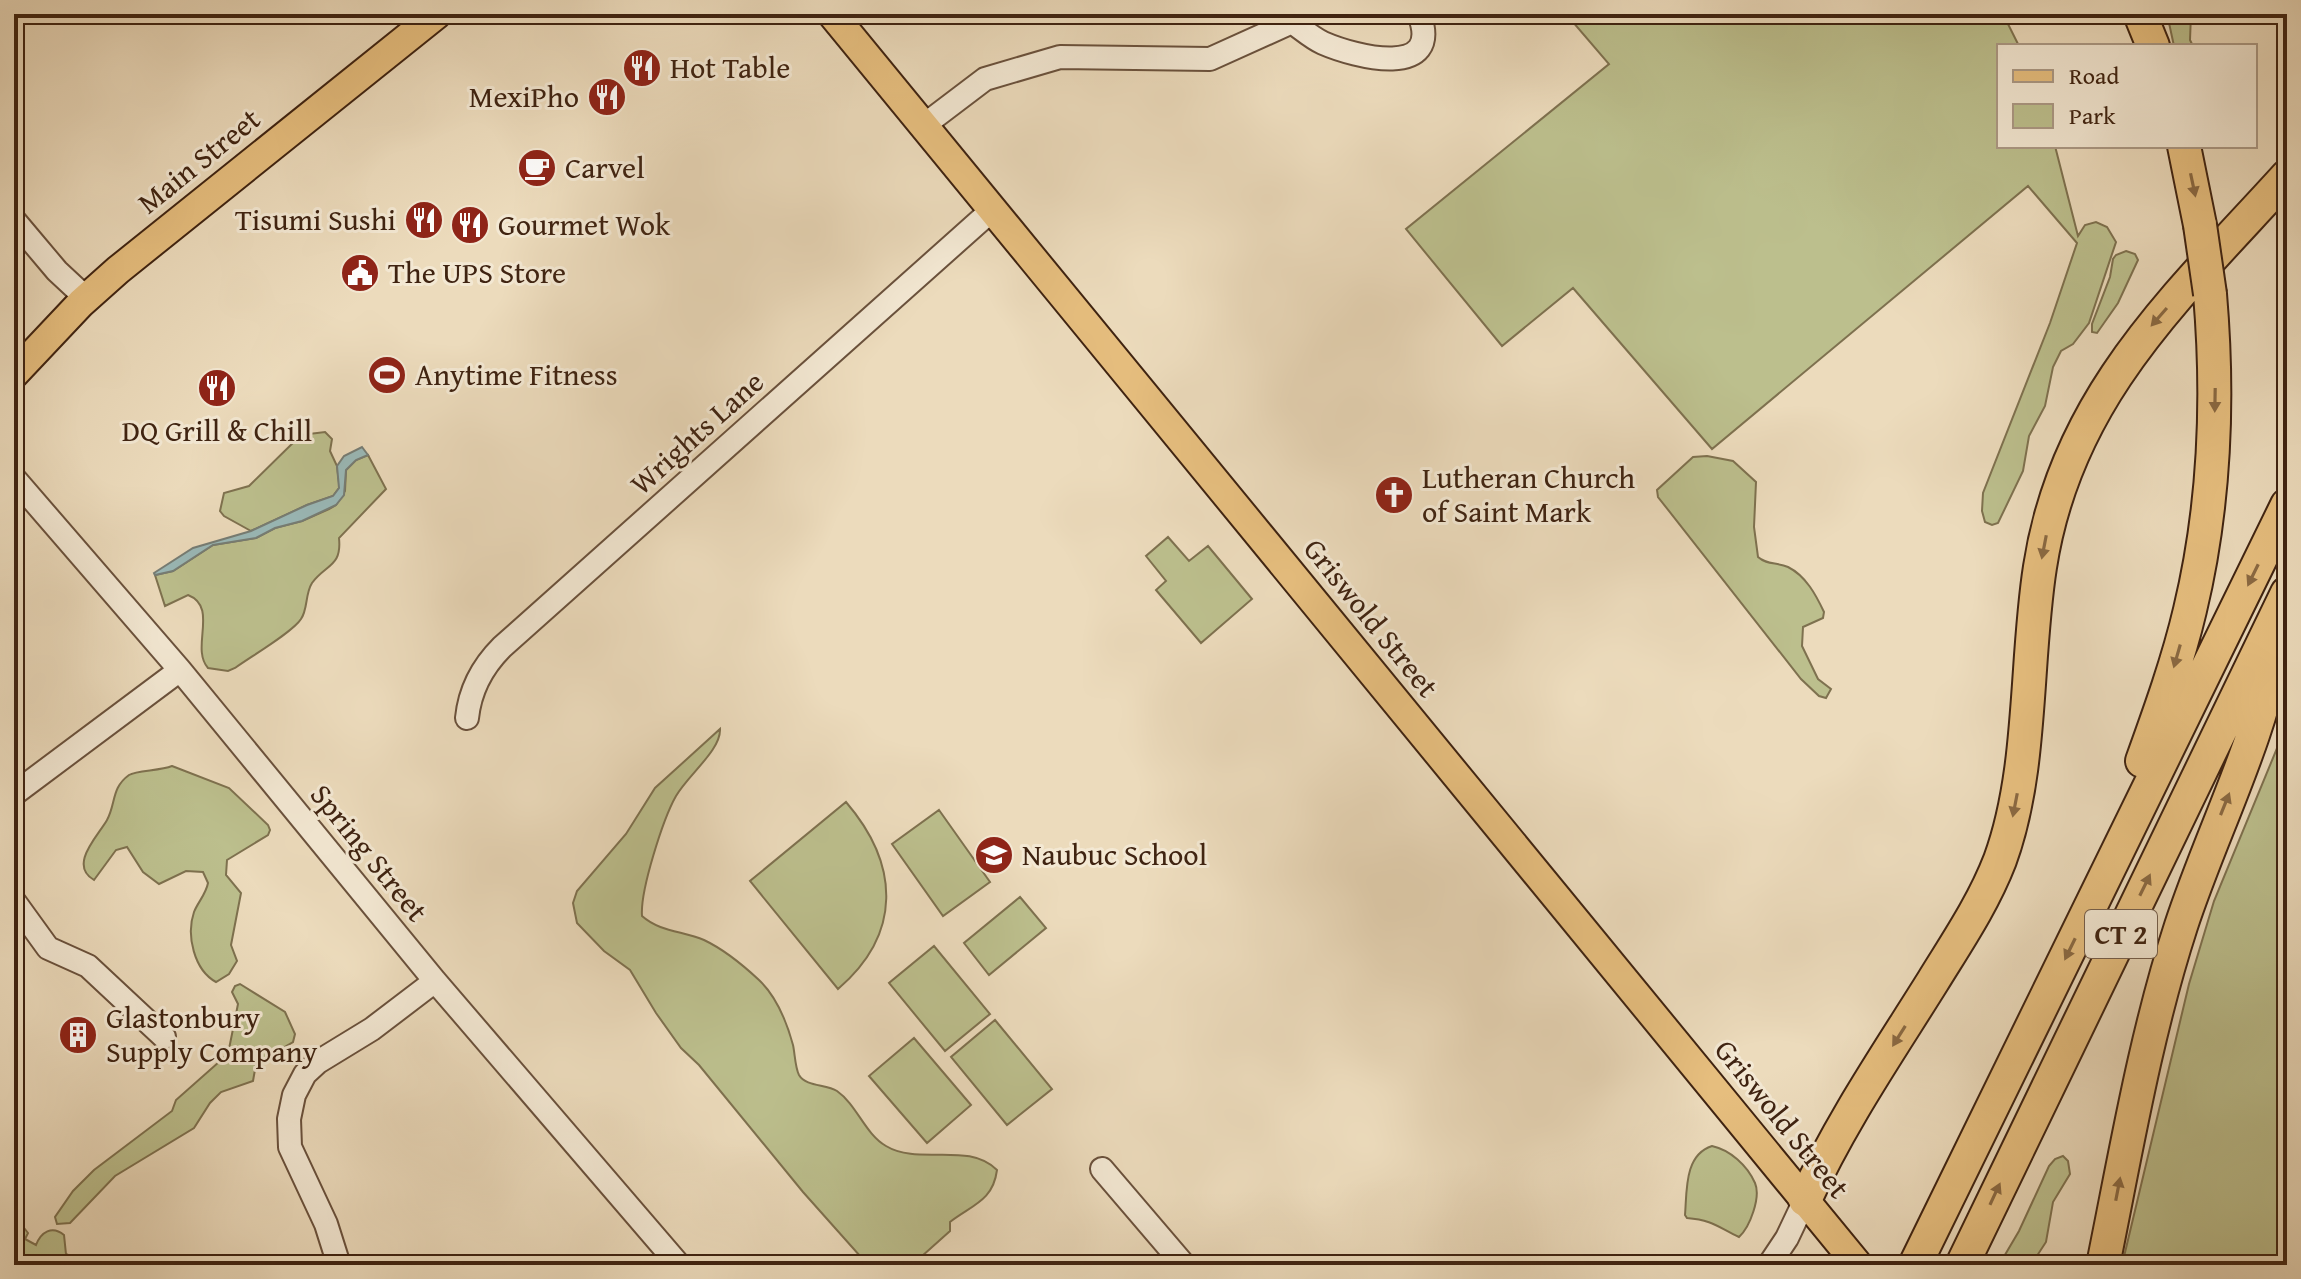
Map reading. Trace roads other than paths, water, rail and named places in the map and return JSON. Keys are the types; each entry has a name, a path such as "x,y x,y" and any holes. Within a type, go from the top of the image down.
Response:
{"highway":[{"path":"2140,14 2152,44"},
{"path":"2104,879 2174,667 2198,572 2209,499 2214,427 2210,294 2184,148"},
{"path":"1805,1200 1833,1142 1975,913 2001,855 2017,792 2044,545 2060,486 2083,433 2109,383 2140,340 2287,176"},
{"name":"CT 2","path":"1915,1265 2287,505"},
{"path":"2103,1265 2141,1077 2164,983 2187,907 2265,695 2284,598"},
{"name":"CT 2","path":"1962,1265 2284,598"}],"main road":[{"name":"Main Street","path":"14,374 86,298 437,14"},
{"name":"Griswold Street","path":"832,14 1858,1265"}],"street":[{"path":"923,126 985,79 1060,57 1210,59 1297,18 1322,43 1363,56 1390,60 1408,58 1420,46 1424,32 1419,14"},
{"name":"Wrights Lane","path":"467,718 477,680 502,647 992,210"},
{"path":"14,220 57,271 86,298"},
{"name":"Spring Street","path":"14,478 180,670 435,981 679,1265"},
{"path":"14,794 180,670"},
{"path":"14,901 48,948 88,966 164,1037"},
{"path":"339,1265 326,1224 290,1147 289,1119 294,1095 305,1074 318,1062 372,1029 435,981"},
{"path":"1102,1169 1184,1265"},
{"path":"1769,1265 1787,1238 1805,1200"}],"water":[{"path":"362,447 368,455 356,460 346,470 344,495 336,505 256,538 213,545 173,571 155,575 193,548 251,531 333,496 339,488 337,466 344,456"}],"place":[{"name":"Hot Table","path":"642,68"},
{"name":"MexiPho","path":"607,97"},
{"name":"Carvel","path":"537,168"},
{"name":"Tisumi Sushi","path":"424,220"},
{"name":"Gourmet Wok","path":"470,225"},
{"name":"The UPS Store","path":"360,273"},
{"name":"Anytime Fitness","path":"387,375"},
{"name":"DQ Grill & Chill","path":"217,388"},
{"name":"Lutheran Church of Saint Mark","path":"1394,495"},
{"name":"Naubuc School","path":"994,855"},
{"name":"Glastonbury Supply Company","path":"78,1035"}]}
